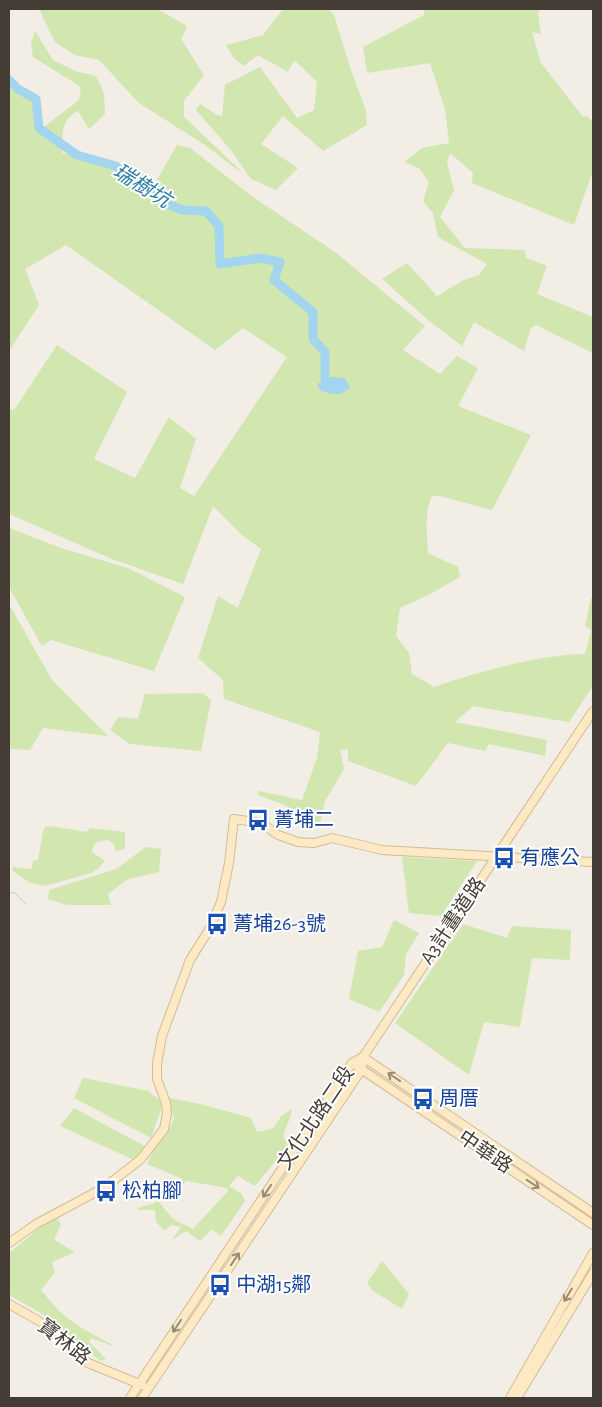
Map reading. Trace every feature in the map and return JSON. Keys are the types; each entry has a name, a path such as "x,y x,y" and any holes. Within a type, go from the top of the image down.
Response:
{"street":[{"name":"A3計畫道路","path":"363,1057 593,710"},
{"path":"9,1243 36,1224 96,1192 114,1180 141,1159 164,1129 168,1114 157,1079 157,1064 162,1036 190,960 210,928 221,902 229,863 234,819 261,824 278,835 298,842 314,844 332,838 382,850 593,862"},
{"name":"文化北路二段","path":"130,1398 352,1063 363,1057"},
{"name":"文化北路二段","path":"142,1398 362,1069 363,1057"},
{"name":"中華路","path":"363,1057 593,1213"},
{"name":"中華路","path":"352,1063 593,1225"},
{"path":"510,1398 593,1253"},
{"path":"517,1398 593,1273"},
{"name":"寶林路","path":"9,1304 39,1321 88,1363 150,1387"}],"green space":[{"path":"39,9 157,9 187,26 181,39 204,75 184,101 184,117 241,171 205,145 139,103 99,60 75,55 55,42"},
{"path":"283,9 328,9 334,15 366,111 367,125 323,151 283,116 261,144 298,168 276,190 251,179 230,149 196,110 200,104 217,115 222,116 225,85 260,67 297,118 314,110 317,82 294,60 288,72 258,55 243,66 234,58 226,45 263,35"},
{"path":"424,9 540,9 538,13 541,34 532,32 541,63 583,117 587,116 593,122 593,170 574,225 472,183 473,173 450,153 447,162 454,191 440,217 465,248 525,250 526,258 547,266 537,294 593,317 593,353 536,325 531,328 524,351 474,322 462,346 429,321 382,279 407,263 437,296 464,280 479,275 487,264 438,237 433,213 423,201 429,182 419,168 404,162 422,148 449,143 445,109 430,63 367,73 363,47 424,15"},
{"path":"35,31 53,60 75,71 96,76 104,93 105,114 89,129 78,111 65,123 62,153 121,164 153,187 177,145 190,148 253,197 335,252 425,326 403,350 440,374 457,356 478,368 458,406 531,435 492,510 440,496 432,496 427,517 428,553 458,567 460,577 400,608 396,636 409,653 412,674 434,687 489,670 528,661 547,657 585,654 591,630 585,626 591,598 593,599 593,686 569,722 473,706 455,722 547,740 545,756 489,744 485,751 448,743 416,786 348,761 348,749 340,750 344,769 325,801 319,827 287,819 287,806 258,795 258,791 302,800 317,758 320,732 224,699 223,680 198,658 218,596 238,608 261,549 243,536 213,506 183,584 112,559 9,514 9,409 14,410 57,345 127,392 94,459 135,478 169,417 196,439 180,488 194,496 287,357 243,328 215,350 66,245 25,269 39,305 9,351 9,78 34,99 39,131 79,100 81,87 33,57 31,44"},
{"path":"9,528 64,549 128,568 185,597 154,671 51,640 42,646 9,587"},
{"path":"9,604 52,680 108,736 43,728 30,750 9,749"},
{"path":"203,693 211,700 201,751 130,744 110,730 118,717 138,719 145,694"},
{"path":"50,826 87,832 90,828 125,832 125,849 116,851 114,845 109,840 99,841 95,844 92,852 105,861 91,873 46,886 30,883 13,871 12,867 32,869 33,861 38,860 45,827"},
{"path":"146,847 161,849 159,872 128,879 108,894 111,905 67,905 48,899 49,890 116,869"},
{"path":"402,857 477,861 441,916 409,913"},
{"path":"394,920 419,933 406,954 404,975 379,1012 349,999 358,951 382,947"},
{"path":"463,924 507,938 512,926 571,930 570,960 532,958 520,1027 484,1022 469,1075 395,1023"},
{"path":"83,1078 148,1091 163,1103 151,1138 74,1098"},
{"path":"169,1098 200,1104 251,1118 257,1132 274,1128 281,1116 292,1109 283,1135 288,1146 255,1186 238,1176 229,1186 242,1194 245,1201 221,1236 212,1229 200,1241 186,1231 172,1240 181,1227 171,1225 165,1231 156,1222 155,1210 137,1210 158,1201 173,1219 193,1229 228,1191 227,1188 187,1181 167,1197 164,1194 183,1179 147,1164 174,1118"},
{"path":"74,1108 146,1147 134,1160 60,1126"},
{"path":"56,1216 61,1224 54,1240 75,1252 52,1262 55,1273 41,1290 71,1321 116,1347 91,1338 89,1342 106,1359 101,1361 71,1340 44,1315 9,1295 9,1253"},
{"path":"382,1261 409,1294 402,1309 373,1291 367,1283"}],"water":[{"path":"331,377 345,378 350,388 336,394 321,391 317,384"}],"waterway":[{"name":"瑞樹坑","path":"9,80 18,89 36,99 39,128 77,155 116,166 165,203 182,210 206,211 219,226 220,264 260,258 280,262 274,280 313,312 313,339 325,352 325,379"},
{"path":"9,894 14,892 26,904"}],"place":[{"name":"菁埔二","path":"258,820"},
{"name":"有應公","path":"504,858"},
{"name":"菁埔26-3號","path":"217,924"},
{"name":"周厝","path":"423,1099"},
{"name":"松柏腳","path":"106,1191"},
{"name":"中湖15鄰","path":"220,1285"}]}
